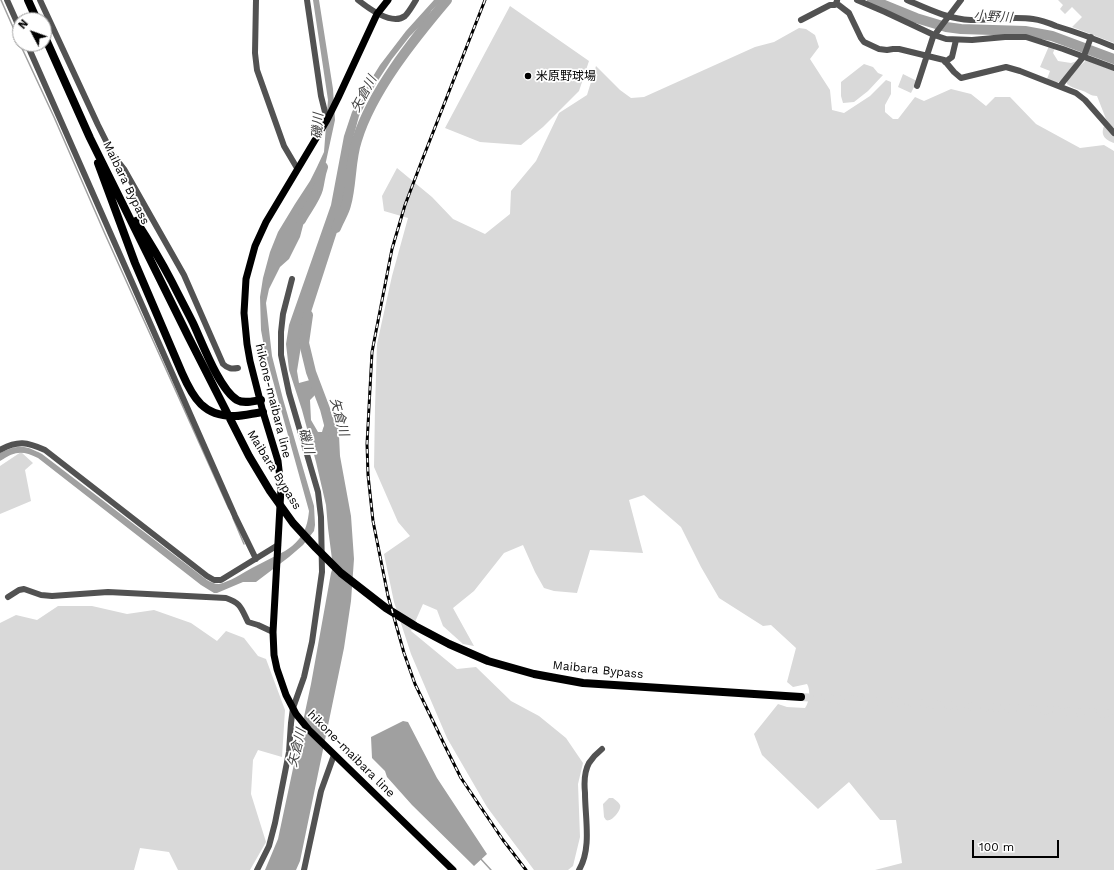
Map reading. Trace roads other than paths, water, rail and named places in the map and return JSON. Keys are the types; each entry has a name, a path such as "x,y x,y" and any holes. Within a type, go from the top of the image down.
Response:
{"highway":[{"path":"28,0 33,12"},
{"name":"Maibara Bypass","path":"51,52 111,181 249,456 270,491 293,523 341,573 386,608 415,626 449,644 488,661 534,674 583,683 801,697"},
{"path":"90,138 93,150 135,263 189,388 202,406 219,415 236,416 263,412"},
{"path":"111,181 154,250 225,387 237,400 243,402 261,400"}],"main road":[{"name":"hikone-maibara line","path":"388,0 377,14 327,120 266,222 255,246 246,279 244,313 250,361 263,412 278,461 281,488 273,632 274,655 286,695 295,711 309,730 452,870"}],"street":[{"path":"7,0 12,12"},
{"path":"40,0 113,155 124,169 184,275 223,364 227,368 238,368"},
{"path":"256,0 255,53 257,70 284,146 297,168"},
{"path":"307,0 321,96 327,120"},
{"path":"358,0 377,14 395,19 404,16 416,0"},
{"path":"857,0 946,39 972,40 1026,37 1084,55 1114,68"},
{"path":"907,0 947,19 1033,19 1068,29 1114,47"},
{"path":"916,86 935,34 961,0"},
{"path":"801,20 830,5 835,5 837,1 849,13 861,38 871,46 887,50 899,49 944,60 961,78 1006,67 1020,71 1076,93 1085,100 1114,133"},
{"path":"1060,86 1084,55 1091,39"},
{"path":"945,62 952,57 956,40"},
{"path":"31,52 235,516 256,559"},
{"path":"257,870 269,846 275,822 289,752 291,722 312,642 322,572 321,517 318,492 289,393 281,355 283,314 292,279"},
{"path":"0,450 21,442 28,443 45,450 170,548 214,580 221,580 278,548"},
{"path":"8,597 18,590 24,589 41,595 52,596 108,592 226,598 235,601 240,605 248,622 273,632"},
{"path":"579,870 585,855 586,844 585,775 589,764 595,755 602,749"},
{"path":"304,870 321,791 332,752"}],"water":[{"path":"313,0 319,0 333,89 335,120 325,166 306,214 300,237 289,259 280,267 269,289 266,303 272,356 314,506 314,531 303,545 256,582 243,582 214,593 201,585 38,458 19,453 10,455 0,461 0,453 12,448 26,447 42,454 207,580 214,583 219,584 236,577 285,551 301,536 306,526 309,511 265,352 261,330 260,297 270,252 278,232 310,181 324,152 328,100"},
{"path":"434,0 442,0 392,59 375,85 359,116 351,146 346,199 337,232 302,340 297,371 299,383 310,380 320,384 321,391 310,400 311,420 318,432 322,432 327,421 338,414 340,456 351,516 354,559 351,601 344,648 300,861 296,870 265,870 278,839 311,684 333,567 326,505 302,410 289,370 286,344 289,325 331,205 344,136 352,112 380,65 406,31"},
{"path":"403,721 408,722 437,778 487,854 474,866 412,805 387,777 385,771 372,758 371,737"}],"waterway":[{"path":"1,0 12,25"},
{"name":"矢倉川","path":"336,228 344,211 348,197 353,156 357,140 373,103 395,66 421,31 447,0"},
{"name":"小野川","path":"872,0 916,18 946,27 961,29 1025,31 1052,36 1114,59"},
{"path":"24,52 229,509"},
{"name":"磯川","path":"301,220 317,193 323,167"},
{"name":"矢倉川","path":"308,315 304,343 311,372 325,409 331,432"},
{"path":"233,518 244,544"},
{"path":"480,858 491,870"}],"tunnel":[{"path":"801,697 1114,714"}],"railway":[{"path":"485,0 405,205 392,249 372,352 367,444 368,475 373,521 388,596 404,653 415,684 461,778 503,840 526,870"}],"place":[{"name":"米原野球場","path":"528,76"}]}
